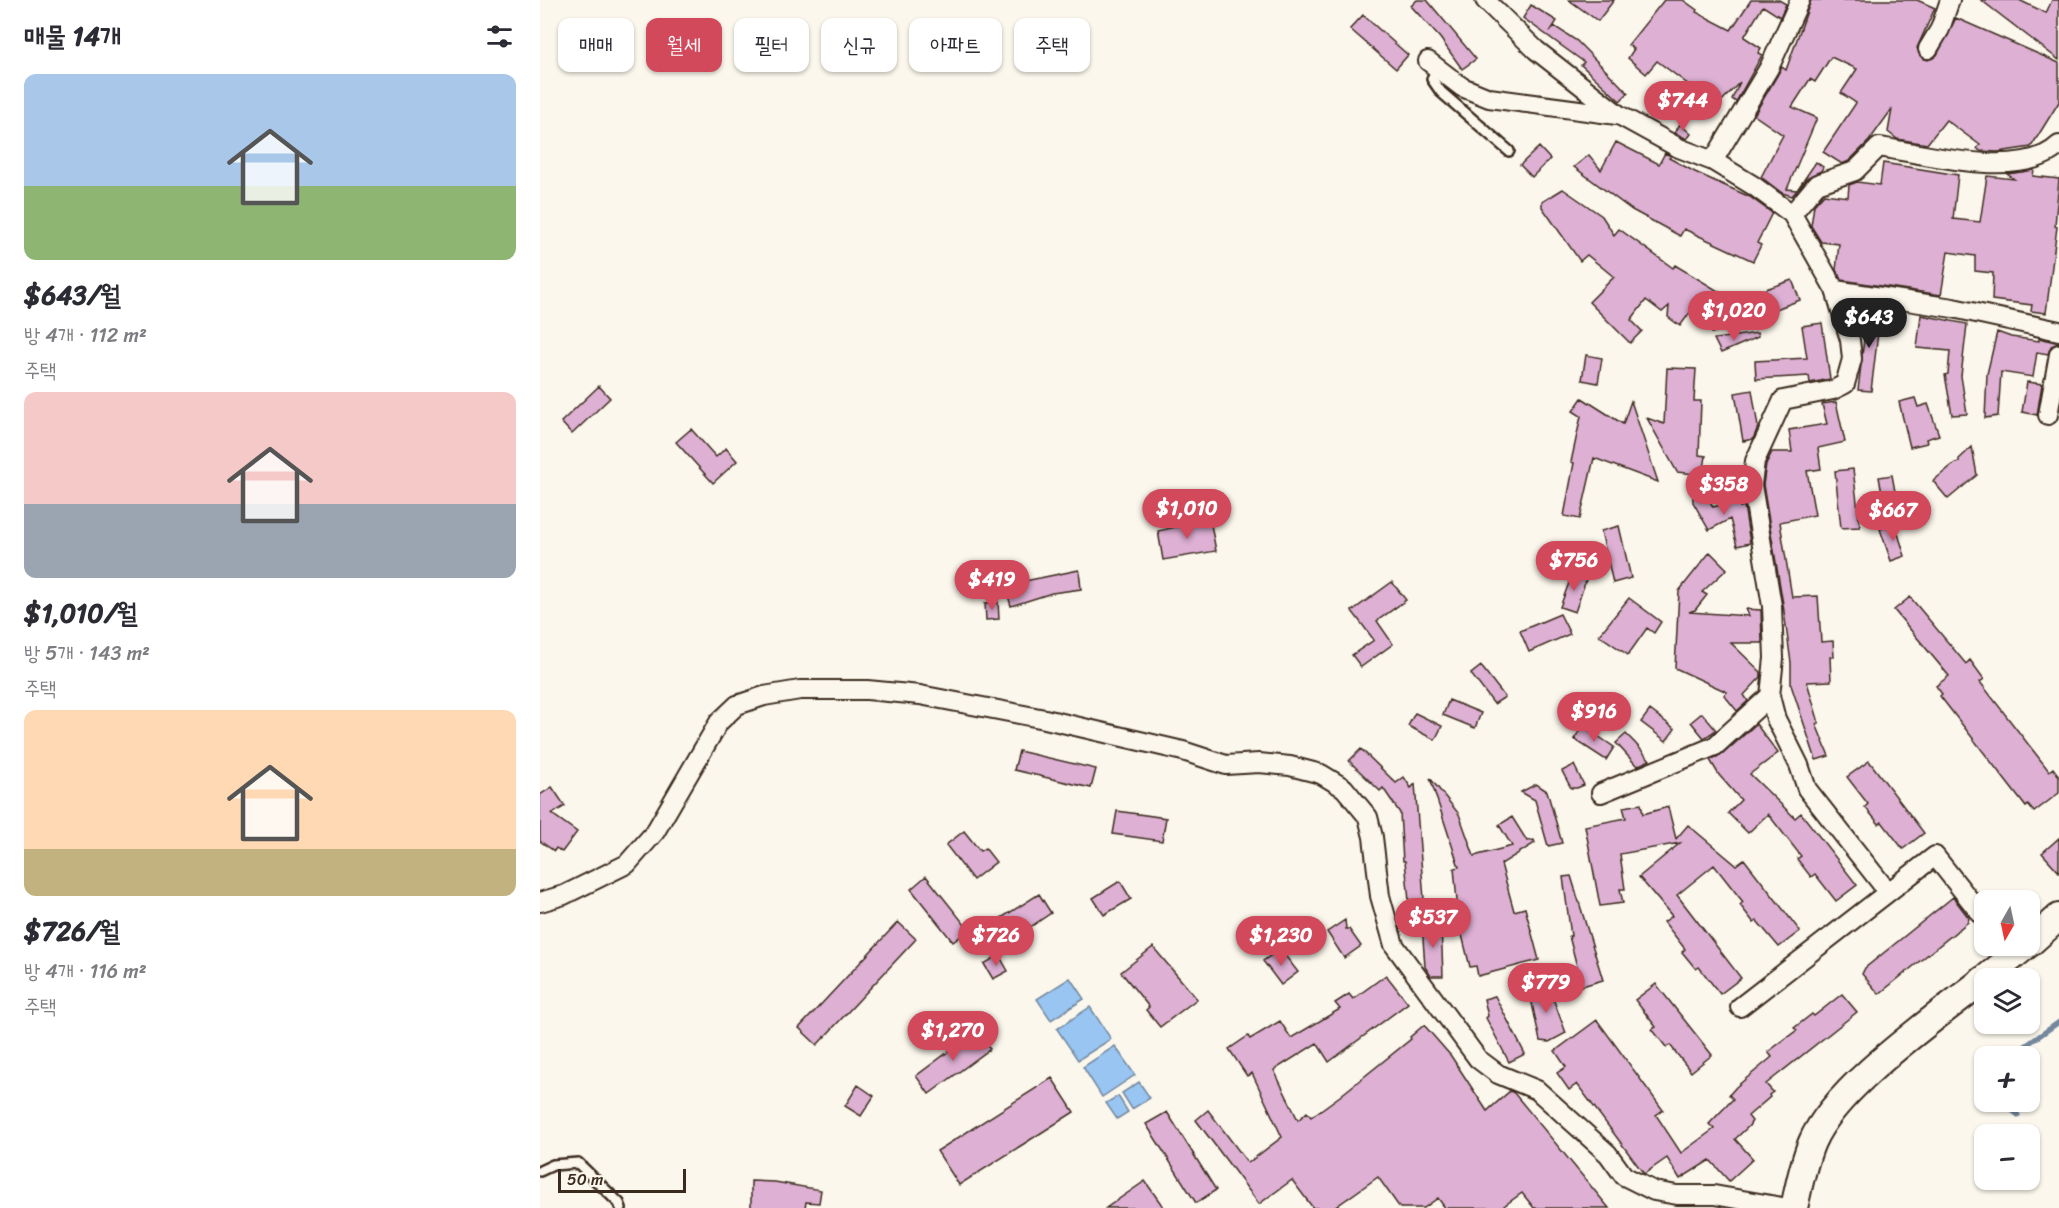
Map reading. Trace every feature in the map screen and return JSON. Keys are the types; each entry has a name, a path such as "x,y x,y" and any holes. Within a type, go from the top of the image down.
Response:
{"street":[{"path":"1485,0 1536,50 1619,115 1679,148 1713,161 1754,186 1792,214 1835,290 1850,340 1852,359 1845,384 1833,390 1783,400 1755,461 1752,485 1772,606 1774,658 1770,696 1776,719 1799,765 1807,789 1888,892"},
{"path":"1713,161 1769,68 1800,0"},
{"path":"1928,49 1940,29 1950,0"},
{"path":"1432,64 1462,87 1489,98 1619,115"},
{"path":"1792,214 1817,184 1855,171 1879,147 1992,164 2025,161 2053,151 2059,145"},
{"path":"1835,290 1953,308 2059,331"},
{"path":"2048,415 2059,354"},
{"path":"540,902 564,895 627,864 655,832 718,722 738,705 764,696 800,690 867,690 920,695 1045,719 1184,751 1226,765 1259,763 1310,772 1344,788 1368,817 1373,837 1380,896 1394,945 1478,1059 1498,1074 1537,1090 1608,1154 1624,1176 1673,1201 1714,1195 1788,1208"},
{"path":"1601,793 1715,746 1770,696"},
{"path":"1740,1007 1935,856 1974,905"},
{"path":"2040,931 2059,916"},
{"path":"1997,968 2009,956"},
{"path":"1794,1208 1803,1165 1813,1140 1830,1114 1865,1076 1974,988"}],"lane":[{"path":"1432,64 1432,79 1441,92 1509,151"},
{"path":"540,1171 553,1165 578,1163 619,1203 621,1208"}],"water":[{"path":"1070,978 1084,999 1051,1020 1037,999"},
{"path":"1090,1007 1111,1039 1078,1060 1057,1029"},
{"path":"1115,1046 1135,1075 1102,1097 1083,1067"},
{"path":"1139,1082 1150,1098 1132,1109 1122,1093"},
{"path":"1118,1096 1128,1112 1117,1119 1106,1103"}],"building":[{"path":"1417,0 1427,0 1476,59 1462,69 1440,38 1411,6"},
{"path":"1569,0 1614,0 1598,21"},
{"path":"1664,0 1683,0 1697,10 1696,12 1731,30 1751,0 1779,0 1786,4 1780,17 1763,6 1744,37 1761,48 1758,53 1762,55 1736,102 1732,99 1740,82 1717,106 1657,61 1646,74 1628,58 1634,49 1628,45"},
{"path":"1811,0 1917,0 1935,8 1917,48 1922,58 1928,60 1937,55 1956,18 2059,63 2059,102 2031,147 1998,152 1980,151 1977,148 1980,145 1946,120 1927,144 1897,139 1888,132 1892,109 1869,141 1849,161 1842,164 1823,152 1856,103 1841,93 1857,69 1831,57 1815,82 1810,79 1792,107 1817,118 1787,189 1797,190 1816,162 1823,167 1821,171 1808,177 1792,196 1782,193 1761,177 1783,135 1754,115 1782,67 1786,70"},
{"path":"1981,0 2019,0 2046,13 2052,0 2059,0 2059,60"},
{"path":"1531,5 1557,21 1550,32 1554,26 1577,41 1628,93 1620,101 1581,65 1584,62 1523,18"},
{"path":"1363,15 1408,55 1396,69 1350,29"},
{"path":"1680,124 1691,134 1687,139 1675,133"},
{"path":"1616,142 1659,164 1665,153 1671,156 1669,158 1695,172 1750,197 1772,213 1757,243 1761,245 1753,261 1684,229 1680,236 1632,210 1574,167 1589,155 1601,170"},
{"path":"1539,147 1550,159 1532,177 1520,165"},
{"path":"1883,163 1958,175 1953,219 1980,222 1987,176 2014,179 2007,174 2034,170 2033,176 2059,179 2055,226 2057,227 2046,313 2031,311 2032,305 1992,300 1993,273 1975,271 1975,256 1948,252 1941,295 1842,280 1836,270 1839,244 1821,242 1811,226 1814,205 1824,194 1848,197 1849,185 1857,182 1880,185"},
{"path":"1563,189 1602,216 1614,235 1619,229 1673,268 1675,265 1733,300 1792,280 1800,300 1712,333 1698,302 1680,326 1668,317 1669,306 1662,312 1646,300 1631,320 1642,331 1630,343 1589,302 1614,277 1587,255 1580,261 1542,207 1542,202"},
{"path":"1868,306 1881,308 1871,391 1858,390"},
{"path":"1921,315 1967,324 1961,376 1967,414 1952,415 1945,375 1948,374 1950,351 1917,348"},
{"path":"1822,323 1830,379 1810,383 1809,376 1756,379 1755,361 1807,358 1802,326"},
{"path":"1997,332 2011,337 2039,341 2039,338 2059,343 2051,346 2048,354 2037,352 2033,377 2001,372 1998,416 1985,418 1987,374"},
{"path":"1757,333 1758,337 1721,353 1714,339"},
{"path":"1586,355 1602,358 1598,383 1582,380"},
{"path":"1667,368 1696,369 1694,401 1701,401 1699,455 1706,456 1703,475 1677,472 1647,418 1664,424"},
{"path":"2027,382 2042,384 2037,415 2022,412"},
{"path":"599,386 610,398 572,434 561,422"},
{"path":"1752,390 1758,427 1753,439 1743,441 1735,393"},
{"path":"1582,398 1623,424 1631,401 1658,482 1594,458 1580,519 1564,516 1574,463 1571,462 1581,416 1573,411"},
{"path":"1915,398 1918,407 1928,404 1939,435 1926,439 1927,443 1910,447 1899,402"},
{"path":"1836,402 1845,442 1818,448 1821,469 1807,471 1815,515 1780,522 1792,597 1818,596 1821,642 1833,641 1834,657 1830,657 1831,681 1807,682 1819,723 1816,724 1829,756 1816,760 1791,685 1791,663 1783,604 1763,485 1766,464 1772,452 1792,452 1789,430 1827,424 1822,404"},
{"path":"691,429 716,457 726,448 737,461 713,483 676,442"},
{"path":"1972,447 1977,475 1948,499 1933,481 1959,462 1959,459"},
{"path":"1853,469 1860,527 1841,528 1835,471"},
{"path":"1892,475 1898,508 1885,510 1879,477"},
{"path":"1704,490 1713,507 1738,500 1740,507 1744,506 1750,543 1737,546 1730,519 1709,530 1693,502 1693,496"},
{"path":"1210,519 1216,551 1163,560 1158,531"},
{"path":"1895,524 1905,556 1891,561 1880,529"},
{"path":"1619,526 1631,578 1613,583 1601,531"},
{"path":"1710,552 1727,569 1702,592 1707,595 1695,610 1689,612 1749,616 1746,609 1761,610 1762,643 1731,643 1761,672 1761,677 1744,695 1748,701 1737,711 1724,695 1727,692 1675,668 1679,591"},
{"path":"1079,570 1081,589 1052,593 1011,606 1005,585"},
{"path":"1573,572 1587,577 1575,612 1560,607"},
{"path":"1392,582 1406,600 1377,621 1393,644 1361,667 1352,655 1374,640 1352,611"},
{"path":"1910,597 1966,664 1970,660 1984,679 1980,682 2049,771 2053,768 2059,776 2059,793 2034,812 2028,805 2026,807 1940,696 1942,694 1936,686 1949,676 1894,610"},
{"path":"1629,598 1661,622 1654,633 1647,628 1628,655 1599,635"},
{"path":"998,602 999,619 986,620 985,603"},
{"path":"1560,614 1570,634 1529,652 1520,631"},
{"path":"1481,666 1505,697 1494,704 1471,674"},
{"path":"1449,700 1481,713 1475,728 1443,715"},
{"path":"1650,710 1675,729 1666,741 1641,722"},
{"path":"1415,713 1442,726 1435,740 1408,726"},
{"path":"1702,713 1716,730 1704,738 1691,722"},
{"path":"1756,724 1778,753 1750,774 1795,818 1801,813 1857,885 1836,901 1815,874 1811,877 1797,859 1801,856 1768,814 1748,833 1728,813 1741,800 1719,775 1710,760 1723,754"},
{"path":"1583,726 1614,747 1606,760 1574,739"},
{"path":"1626,734 1650,760 1637,766 1616,743"},
{"path":"1361,749 1396,783 1404,777 1411,788 1415,784 1424,899 1409,901 1405,861 1403,861 1400,813 1383,788 1380,791 1349,761"},
{"path":"1019,751 1096,769 1091,788 1014,770"},
{"path":"1869,761 1924,833 1903,849 1882,822 1879,824 1865,807 1868,804 1847,777"},
{"path":"1574,765 1584,785 1571,788 1562,771"},
{"path":"1430,778 1459,814 1474,856 1512,846 1499,825 1512,817 1527,841 1534,840 1535,843 1501,864 1514,911 1525,908 1539,960 1478,976 1476,966 1470,967 1459,923 1454,868 1459,867"},
{"path":"1536,784 1547,791 1562,843 1548,846 1535,800 1521,792"},
{"path":"552,787 565,806 552,814 577,832 562,852 556,848 554,851 540,841 540,795"},
{"path":"1641,804 1643,814 1668,807 1676,839 1688,825 1736,865 1744,859 1800,931 1779,947 1757,921 1754,923 1740,905 1743,902 1714,865 1677,895 1741,978 1720,994 1699,967 1696,969 1682,952 1685,949 1664,922 1672,916 1639,877 1680,843 1620,854 1625,889 1620,889 1623,903 1600,906 1585,826 1626,818 1623,807"},
{"path":"1117,811 1166,818 1162,841 1113,834"},
{"path":"964,831 980,851 985,848 996,862 973,880 946,845"},
{"path":"2059,838 2059,872 2042,853"},
{"path":"926,876 969,930 953,942 911,889"},
{"path":"1571,876 1603,980 1582,986 1569,936 1571,936 1563,877"},
{"path":"1120,881 1131,899 1104,915 1093,898"},
{"path":"1039,894 1051,913 1011,940 998,920"},
{"path":"1953,897 1969,918 1968,922 1879,994 1862,974 1865,968"},
{"path":"1345,920 1346,929 1349,929 1361,946 1344,958 1327,932"},
{"path":"898,922 916,939 817,1045 799,1028"},
{"path":"1441,923 1443,976 1431,976 1425,967 1422,924"},
{"path":"1153,947 1197,999 1160,1027 1146,1010 1149,1007 1121,972"},
{"path":"1280,949 1298,972 1281,985 1263,961"},
{"path":"999,955 1008,971 993,979 984,964"},
{"path":"1386,975 1408,1003 1329,1062 1317,1043 1274,1070 1298,1120 1307,1112 1311,1117 1340,1096 1411,1039 1410,1037 1424,1025 1451,1056 1487,1111 1510,1091 1514,1093 1609,1208 1534,1208 1522,1193 1501,1208 1445,1208 1438,1198 1424,1208 1400,1208 1378,1177 1334,1208 1313,1208 1292,1180 1259,1204 1196,1120 1208,1110 1248,1163 1282,1137 1252,1073 1247,1076 1229,1049 1248,1036 1250,1039 1280,1021 1291,1038 1340,1009 1335,1003 1349,994 1353,999"},
{"path":"1656,984 1712,1055 1691,1072 1670,1045 1666,1047 1652,1029 1656,1027 1635,1000"},
{"path":"1548,985 1566,1033 1549,1042 1540,1041 1529,989"},
{"path":"1842,994 1857,1012 1766,1084 1773,1092 1748,1116 1752,1121 1735,1139 1753,1159 1729,1181 1710,1160 1680,1179 1667,1158 1644,1174 1577,1084 1569,1090 1557,1073 1566,1067 1555,1051 1597,1020 1663,1110 1656,1115 1681,1153 1714,1129 1709,1124 1733,1099 1729,1095 1772,1057 1768,1052 1797,1030 1794,1028"},
{"path":"1495,996 1525,1054 1509,1062 1486,1018 1488,1016 1484,999"},
{"path":"976,1031 990,1049 929,1094 916,1076"},
{"path":"1052,1078 1074,1112 959,1185 937,1151"},
{"path":"858,1085 874,1096 861,1116 845,1106"},
{"path":"1167,1112 1216,1190 1196,1203 1146,1124"},
{"path":"751,1181 775,1182 821,1190 819,1203 806,1202 805,1208 751,1208"},
{"path":"1145,1181 1164,1208 1106,1208"}],"waterway":[{"path":"2025,1046 2059,1022"},
{"path":"2014,1112 2018,1115"}]}
